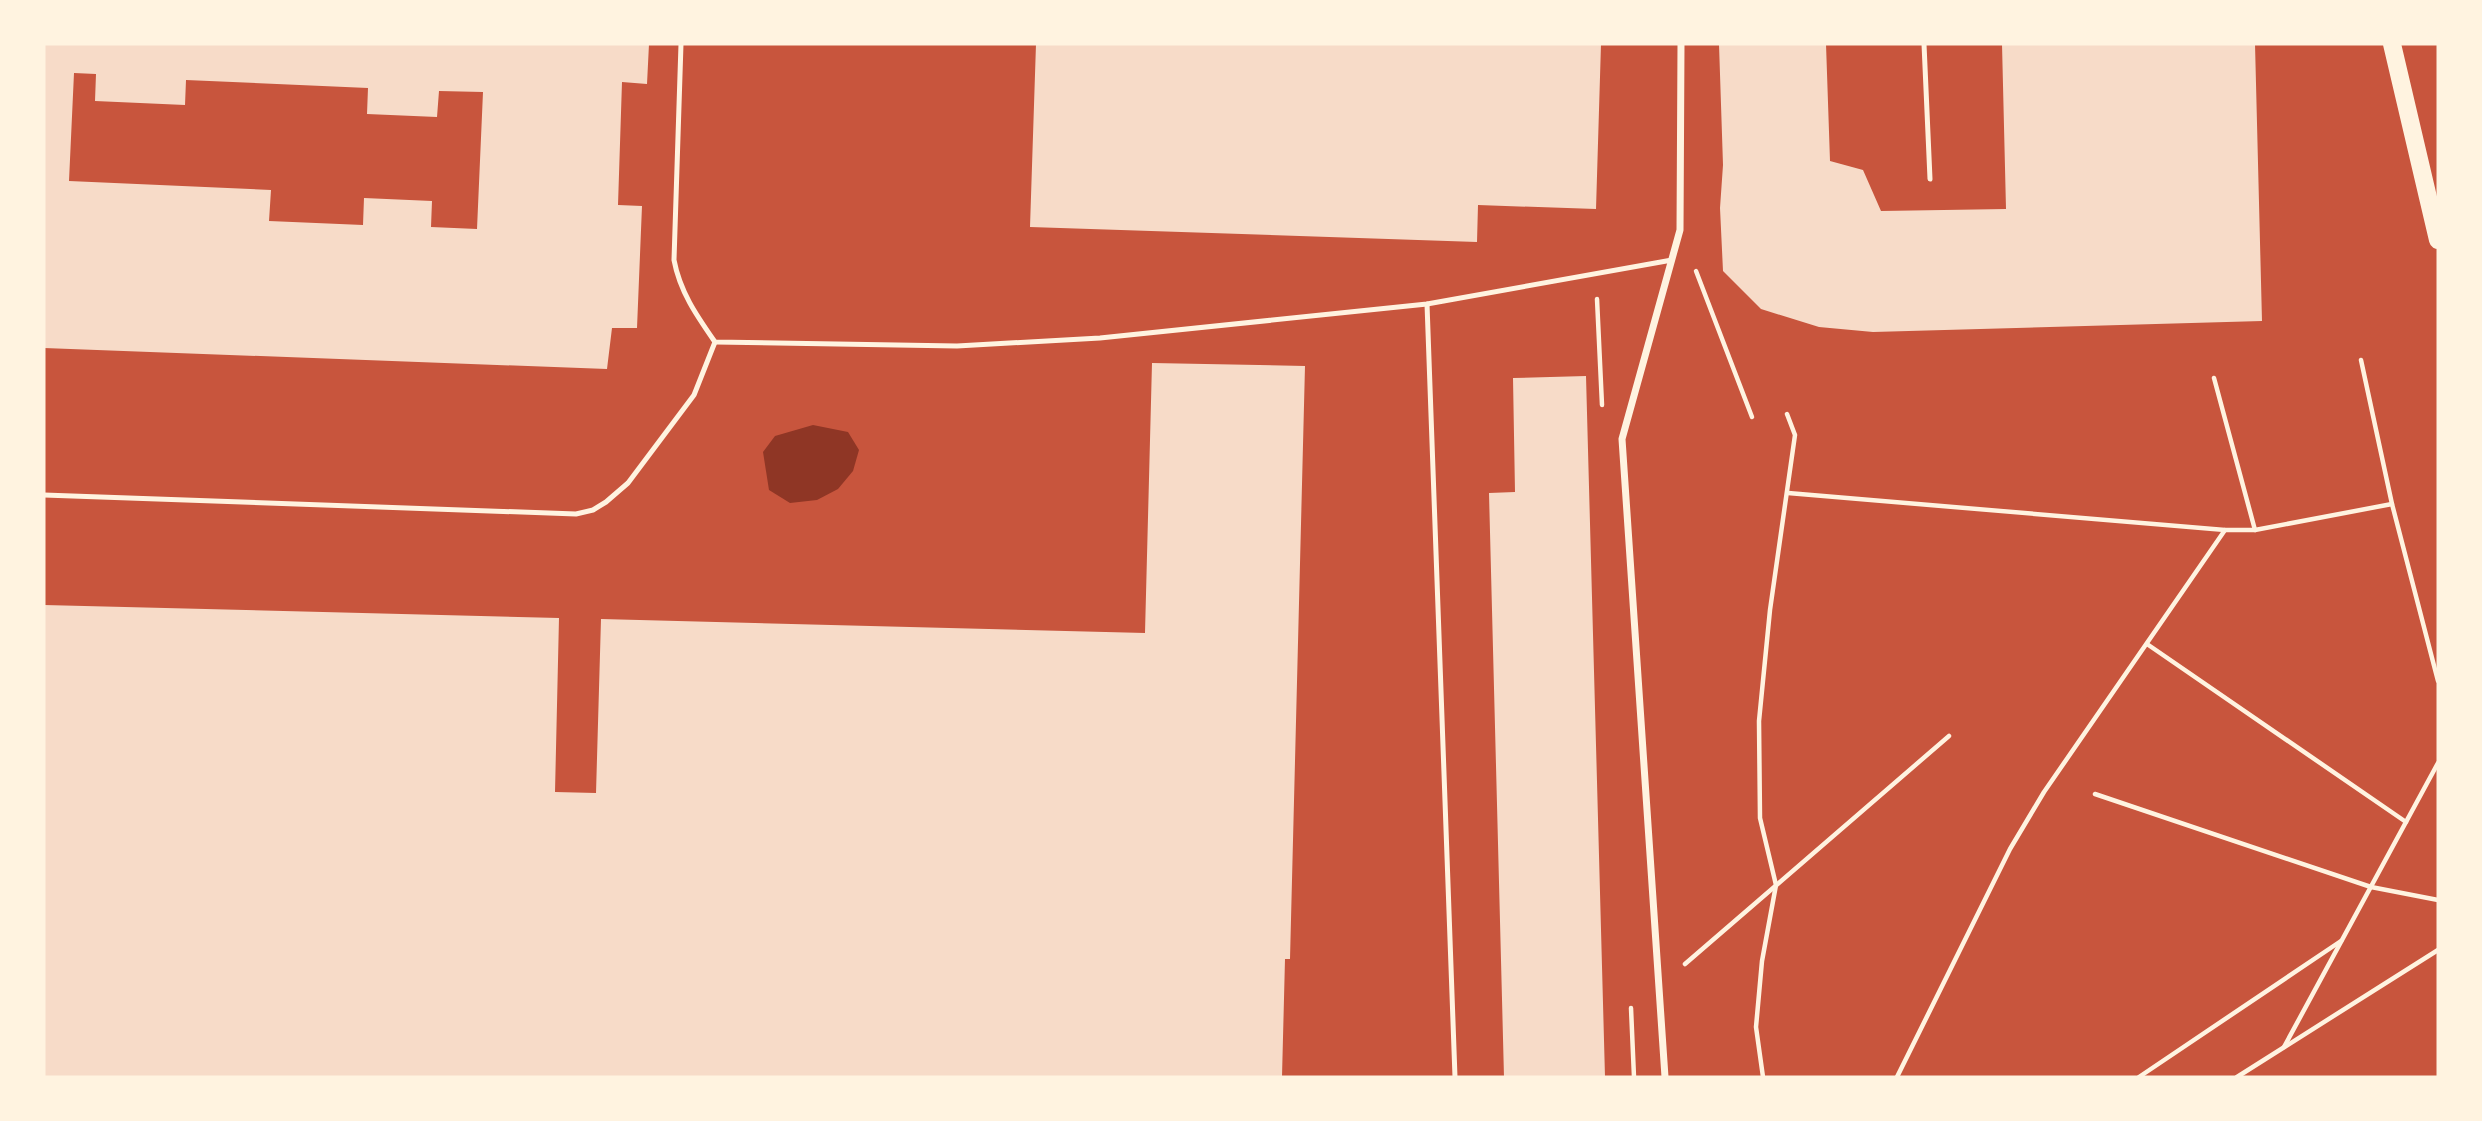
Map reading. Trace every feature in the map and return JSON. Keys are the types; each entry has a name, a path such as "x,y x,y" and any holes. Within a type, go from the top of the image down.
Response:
{"main road":[{"path":"2392,44 2438,240"}],"street":[{"path":"1665,1077 1622,439 1680,230 1681,44"}],"lane":[{"path":"681,44 674,260 685,296 715,342"},
{"path":"1924,44 1930,179"},
{"path":"715,342 957,346 1100,338 1427,304 1672,260"},
{"path":"1427,304 1455,1077"},
{"path":"44,495 576,514 593,510 628,483 694,395 715,342"}],"path":[{"path":"1680,230 1752,417"},
{"path":"2361,360 2392,505 2438,681"},
{"path":"2214,378 2255,530"},
{"path":"1763,1077 1756,1027 1762,961 1776,885 1760,818 1759,721 1770,610 1794,435 1787,414"},
{"path":"1788,493 2225,530 2255,530 2392,505"},
{"path":"1898,1077 2010,849 2044,792 2225,530"},
{"path":"2147,645 2406,822"},
{"path":"1659,987 1949,736"},
{"path":"2284,1046 2438,763"},
{"path":"2095,794 2371,887 2438,900"},
{"path":"2139,1077 2342,940"},
{"path":"2237,1077 2438,950"}],"shaded area":[{"path":"813,425 848,432 859,450 853,471 838,489 817,500 790,503 769,490 763,452 775,436"}],"building":[{"path":"44,44 649,44 647,84 622,82 618,205 642,206 637,328 612,328 607,369 44,348","holes":["74,73 96,74 95,101 185,105 186,80 368,88 367,114 437,117 439,91 483,92 477,229 431,227 432,201 364,198 363,225 269,221 271,190 69,181"]},
{"path":"1036,44 1601,44 1596,209 1478,205 1477,242 1030,227"},
{"path":"1719,44 1826,44 1830,161 1863,170 1881,211 2006,209 2002,44 2255,44 2262,321 1873,332 1819,327 1761,309 1723,271"},
{"path":"1152,363 1305,366 1290,959 1285,959 1282,1077 44,1077 44,605 559,618 555,792 596,793 601,619 1145,633"},
{"path":"1586,376 1605,1077 1504,1077 1489,493 1515,492 1513,378"}]}
